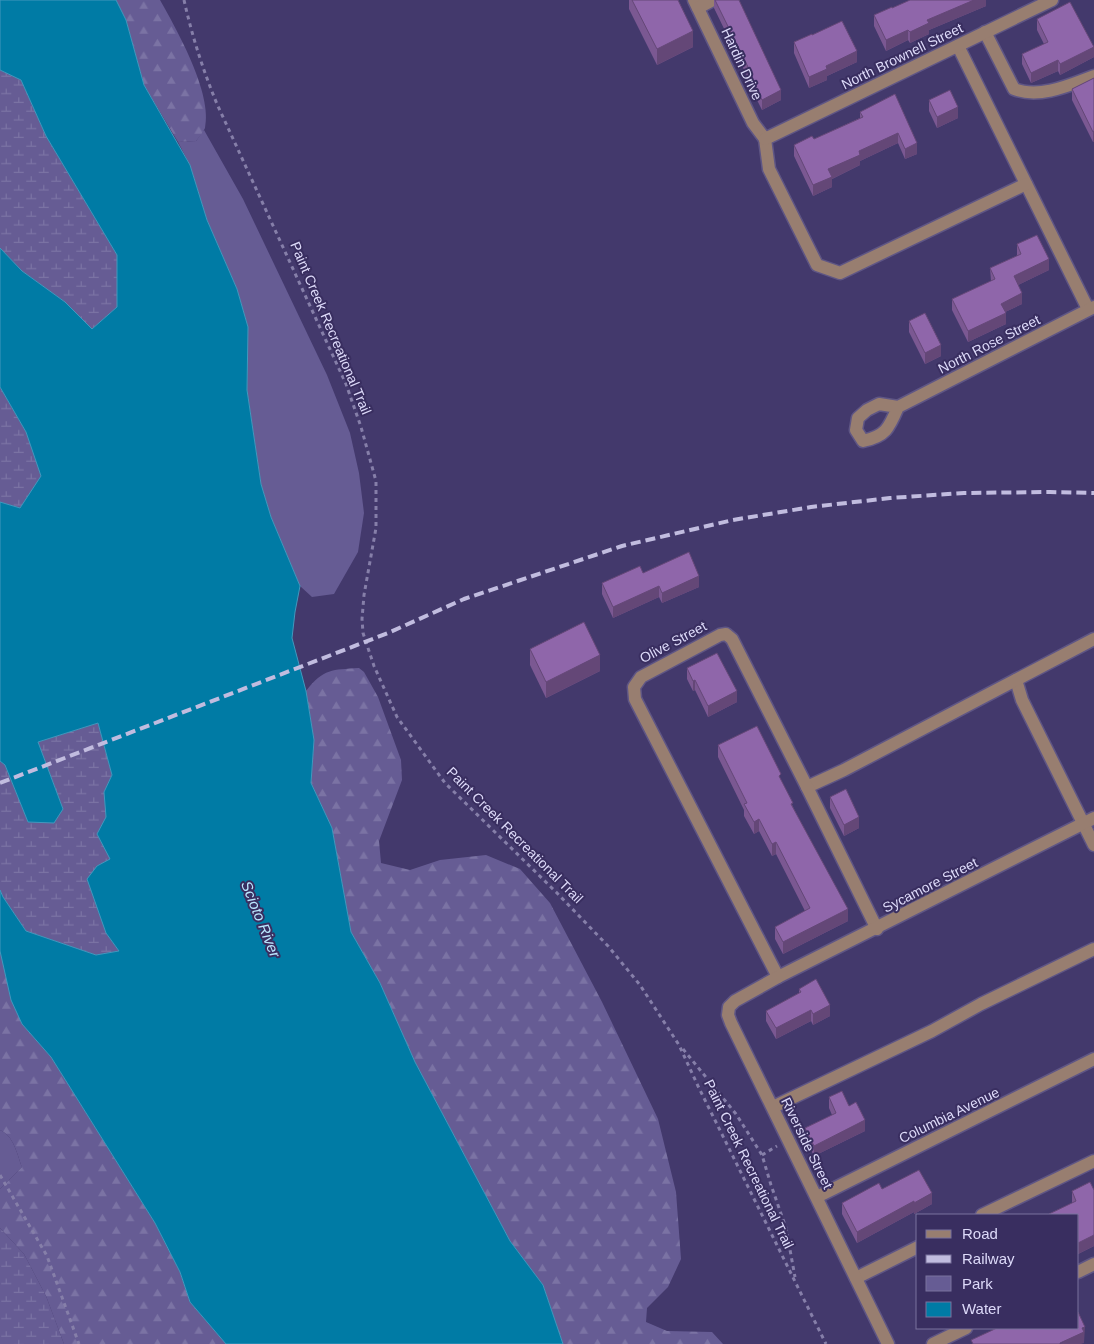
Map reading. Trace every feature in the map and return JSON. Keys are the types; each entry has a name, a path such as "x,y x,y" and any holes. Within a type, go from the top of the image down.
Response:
{"street":[{"path":"696,4 714,0"},
{"name":"North Brownell Street","path":"765,139 1052,0"},
{"name":"Hardin Drive","path":"696,4 753,123 765,139"},
{"path":"985,32 1014,90 1024,93 1059,89 1094,76"},
{"path":"958,46 1026,184 1091,308"},
{"path":"765,139 770,169 817,265 840,273 1026,184"},
{"name":"North Rose Street","path":"898,407 1091,308"},
{"name":"Olive Street","path":"778,977 635,699 634,688 641,677 720,635 726,634 732,638 877,929"},
{"path":"807,787 844,770 1094,639"},
{"path":"1016,680 1022,700 1094,845"},
{"name":"Sycamore Street","path":"778,977 877,929 1094,818"},
{"path":"773,1107 932,1031 981,1004 1094,949"},
{"name":"Riverside Street","path":"778,977 735,1001 729,1007 728,1015 888,1344"},
{"name":"Columbia Avenue","path":"817,1196 1094,1059"},
{"path":"984,1214 1094,1162"},
{"path":"856,1278 916,1248"},
{"path":"1079,1272 1094,1264"},
{"path":"933,1344 964,1329"}],"path":[{"name":"Paint Creek Recreational Trail","path":"184,0 201,65 346,384 366,442 376,481 376,528 362,611 363,634 374,666 397,717 445,783 557,893 608,946 640,985 679,1045 826,1344"},
{"path":"679,1045 736,1114 762,1155 786,1228 796,1282"},
{"path":"0,1175 47,1256 78,1344"}],"green space":[{"path":"116,0 160,0 192,62 204,98 205,128 196,141 178,142 144,85 126,20"},
{"path":"0,70 21,80 46,136 117,255 117,307 92,329 65,302 22,271 0,248"},
{"path":"204,130 243,199 327,375 350,433 359,473 364,513 358,552 334,594 312,597 300,586 271,517 261,484 247,390 248,327 237,289 207,220 190,165 178,142 196,141"},
{"path":"0,387 26,432 42,476 20,508 0,502"},
{"path":"359,668 364,672 378,697 401,760 402,780 379,841 381,863 410,870 440,860 486,855 520,869 550,903 602,1002 658,1119 676,1192 681,1259 668,1287 647,1308 646,1322 667,1331 712,1332 723,1344 563,1344 543,1285 510,1241 415,1062 380,983 351,932 332,828 311,783 314,740 306,691 312,683 324,674 335,670"},
{"path":"98,723 112,775 104,792 107,817 97,834 111,859 97,866 106,933 119,951 96,955 26,931 3,897 0,890 0,761 5,765 28,822 63,809 38,742"},
{"path":"0,951 22,1024 51,1057 155,1223 180,1272 190,1302 226,1344 64,1344 46,1296 24,1254 0,1228 0,1189 22,1167 12,1141 9,1136 0,1130"},
{"path":"0,1130 9,1136 12,1141 22,1167 0,1189"},
{"path":"0,1228 24,1254 46,1296 64,1344 0,1344"}],"water":[{"name":"Scioto River","path":"0,0 116,0 126,20 144,85 190,165 207,220 237,289 248,327 247,390 261,484 271,517 300,586 292,638 306,691 314,740 311,783 332,828 351,932 380,983 415,1062 510,1241 543,1285 563,1344 226,1344 190,1302 180,1272 155,1223 51,1057 22,1024 11,1000 0,951 0,890 26,931 96,955 119,951 106,933 87,879 97,866 110,859 97,834 106,817 104,792 112,775 98,723 38,742 63,809 54,823 28,822 5,765 0,761 0,502 20,508 41,476 26,432 0,387 0,248 22,271 65,302 92,329 117,307 117,255 46,136 21,80 0,70"}],"building":[{"path":"632,0 678,0 693,31 657,49"},
{"path":"715,0 739,0 781,90 762,100"},
{"path":"910,0 974,0 927,20 929,23 910,32 908,30 886,40 874,15"},
{"path":"1070,2 1094,47 1060,64 1058,60 1031,73 1022,54 1048,42 1037,19"},
{"path":"842,21 857,51 826,66 827,69 809,77 794,42"},
{"path":"1094,78 1094,131 1093,132 1072,89"},
{"path":"950,90 958,107 937,117 929,100"},
{"path":"895,94 917,143 905,149 898,133 859,151 860,155 828,169 832,177 813,185 794,145 812,136 814,139 863,117 860,112"},
{"path":"1037,235 1049,259 1014,276 1022,293 1001,304 1006,313 968,331 952,299 995,279 990,268 1021,254 1017,244"},
{"path":"925,313 941,345 925,353 909,321"},
{"path":"689,552 699,576 662,593 659,586 613,607 602,583 640,566 643,573"},
{"path":"584,622 600,655 546,682 530,649"},
{"path":"717,653 737,691 708,706 687,668"},
{"path":"757,726 781,774 779,776 793,803 791,804 848,909 783,942 775,927 810,908 776,842 772,844 759,819 754,822 744,804 747,803 718,745"},
{"path":"846,789 859,817 844,825 830,797"},
{"path":"816,979 830,1005 813,1014 811,1010 776,1028 766,1011 801,992 799,989"},
{"path":"842,1091 849,1106 856,1102 865,1120 814,1146 805,1128 836,1113 829,1097"},
{"path":"919,1170 932,1193 857,1232 842,1203 879,1183 882,1189"},
{"path":"1090,1182 1094,1190 1094,1235 1079,1242 1079,1214 1049,1214 1076,1201 1072,1191"},
{"path":"1079,1314 1085,1327 1082,1328 1084,1332 1060,1344 973,1344 971,1340 995,1329 1079,1329"}],"railway":[{"path":"0,783 388,633 464,599 622,546 733,520 811,507 890,498 964,493 1094,493"}]}
